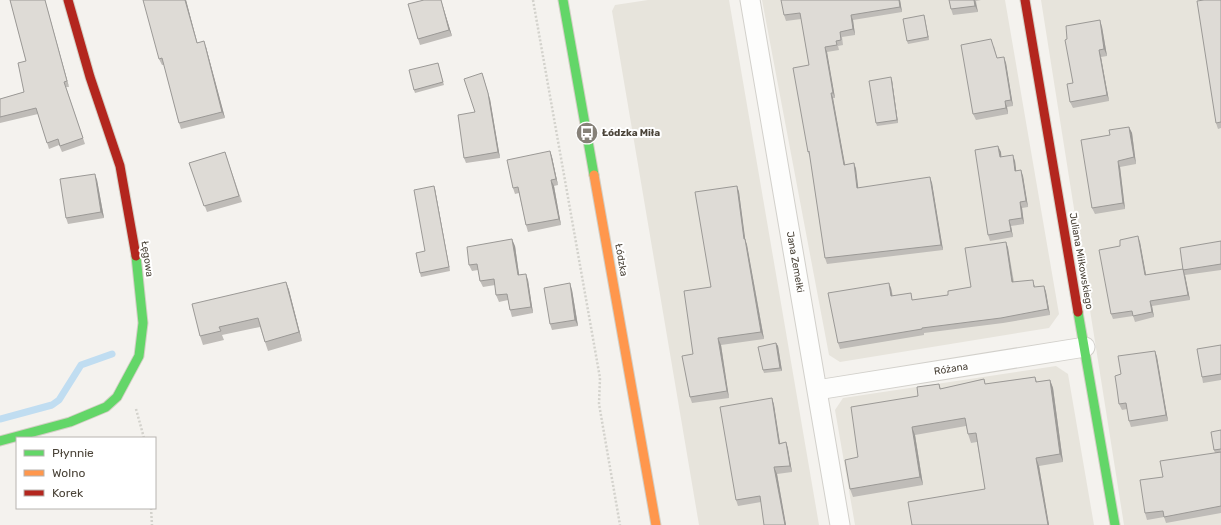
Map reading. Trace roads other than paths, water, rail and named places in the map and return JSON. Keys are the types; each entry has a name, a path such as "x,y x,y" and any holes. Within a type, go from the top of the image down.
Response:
{"street":[{"name":"Łęgowa","path":"0,441 87,417 106,407 117,397 139,356 143,323 137,262 120,166 90,77 68,0"},
{"name":"Łódzka","path":"564,0 656,525"},
{"name":"Jana Zemełki","path":"750,0 840,525"},
{"name":"Juliana Miłkowskiego","path":"1025,0 1115,525"},
{"name":"Różana","path":"817,390 1084,347"}],"waterway":[{"path":"0,419 52,405 59,400 81,365 112,354"}],"place":[{"name":"Łódzka Miła","path":"587,133"}]}
